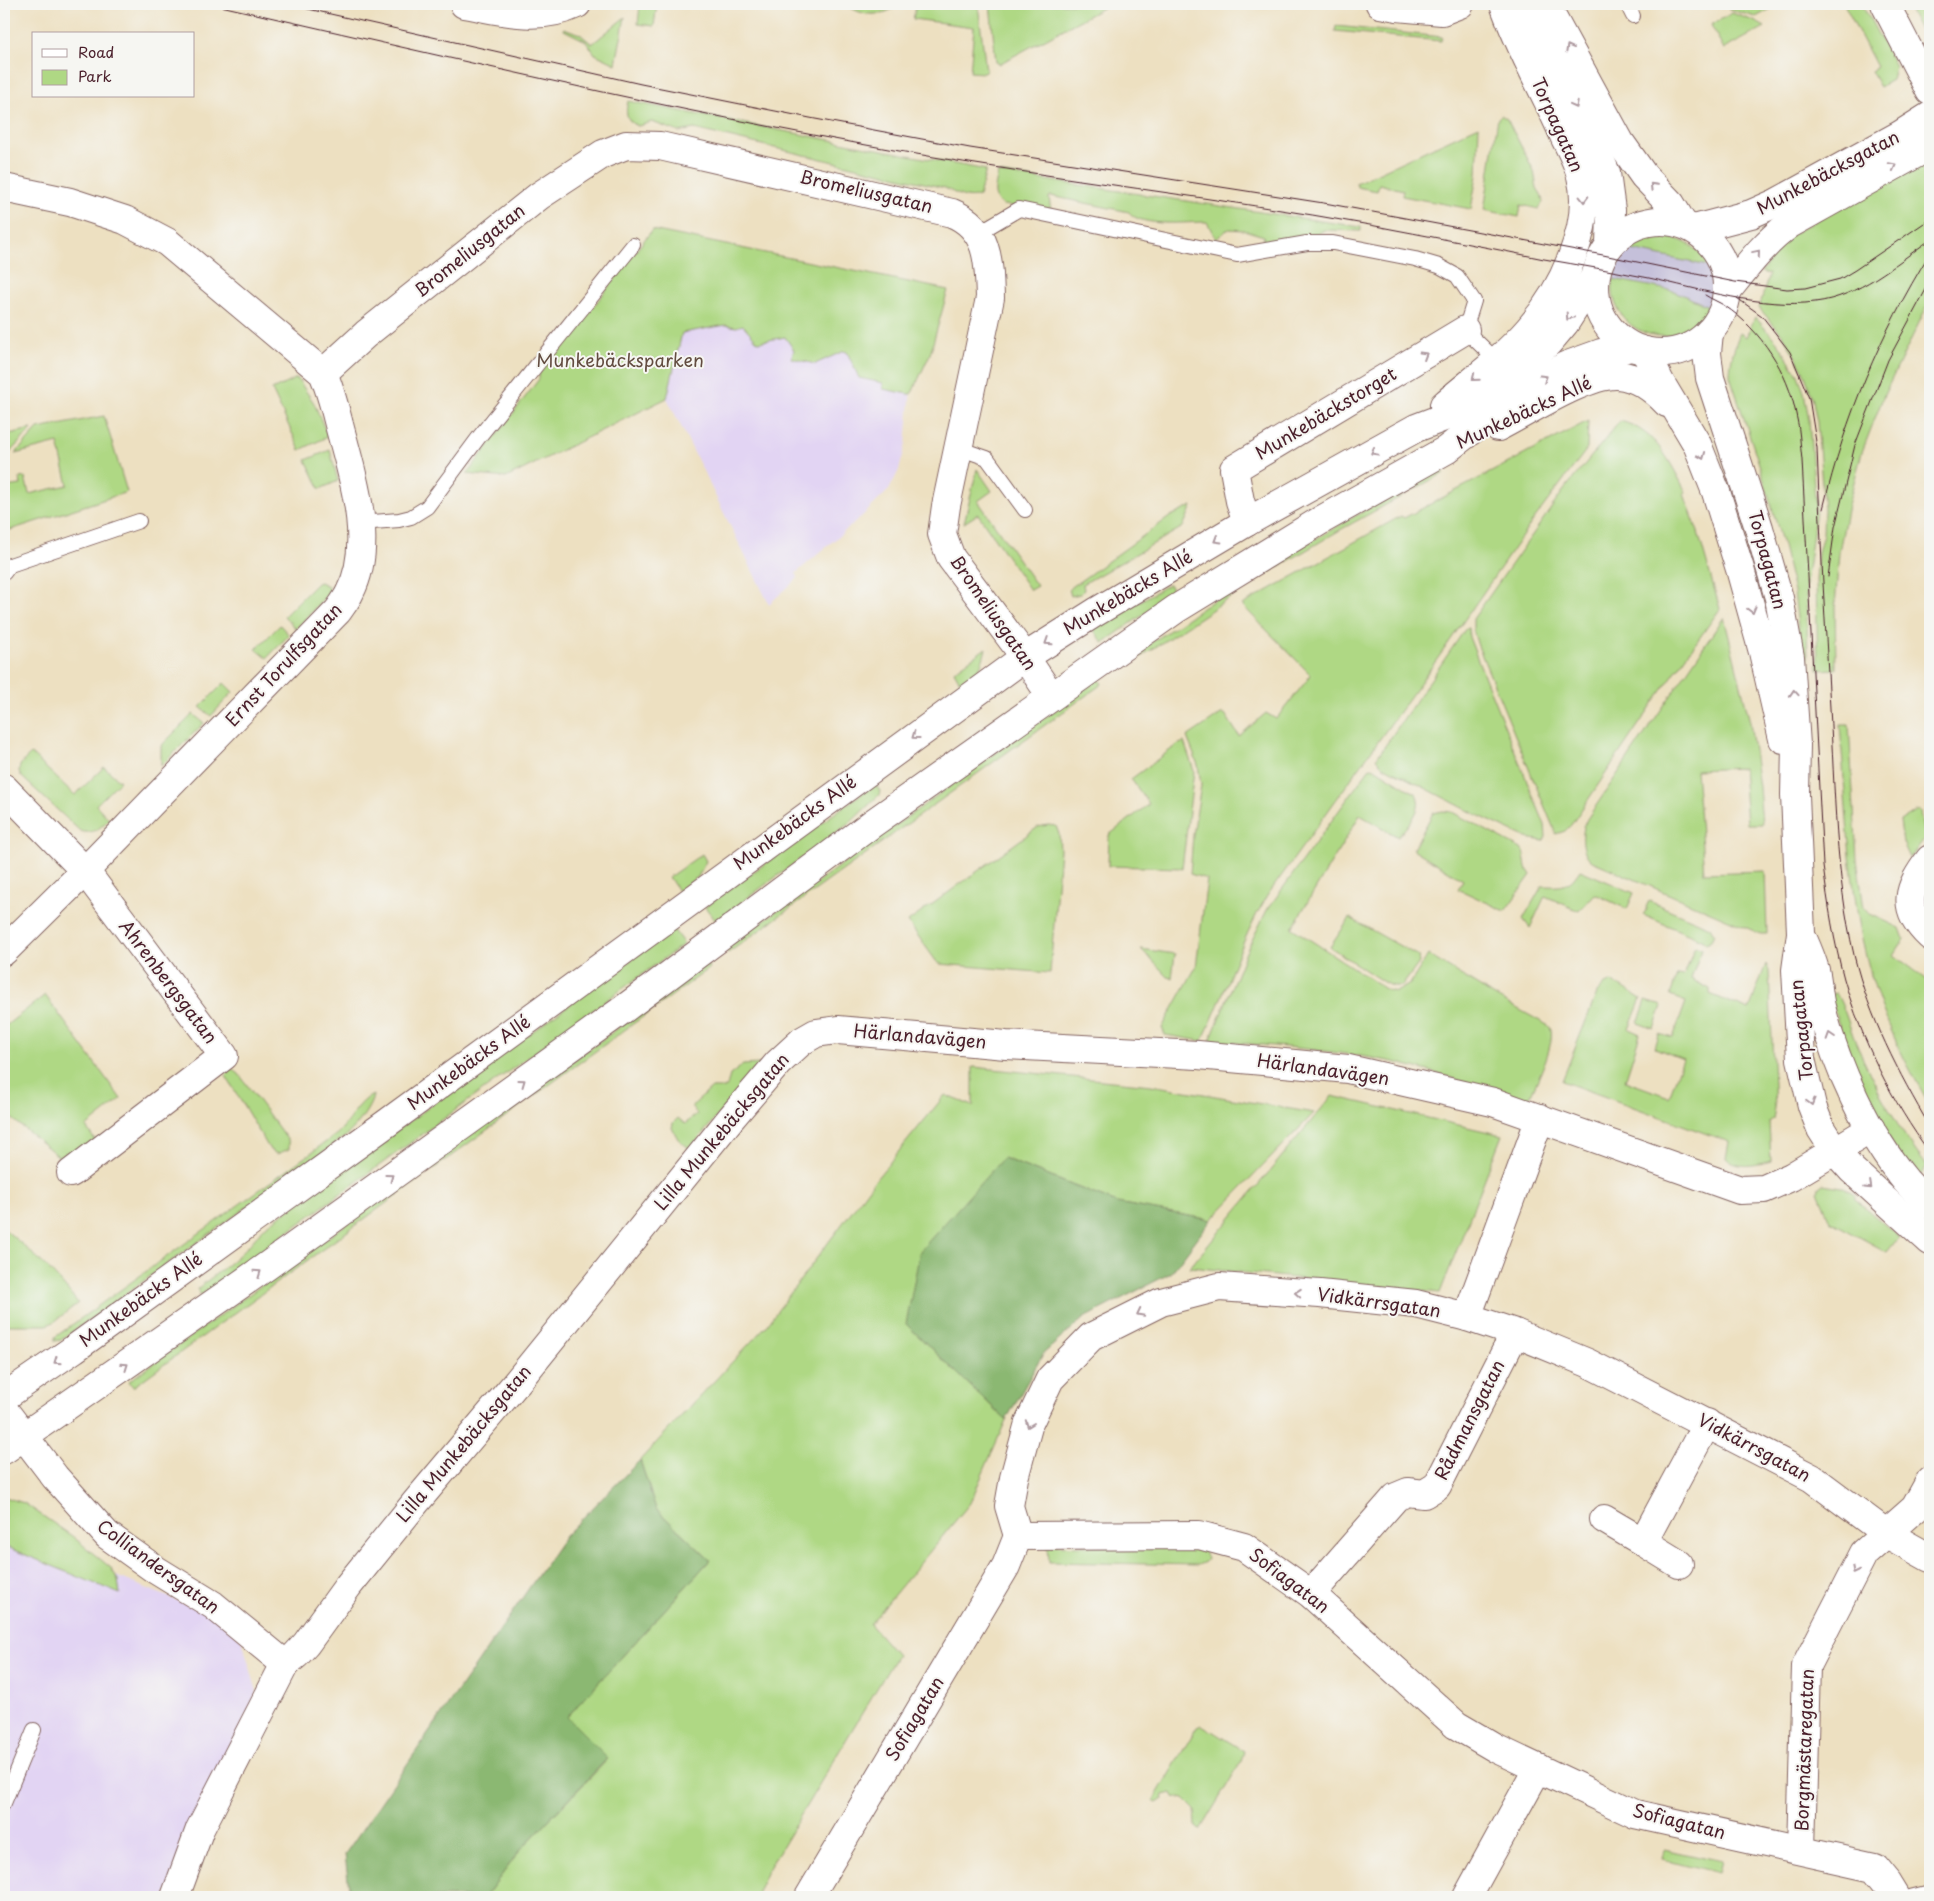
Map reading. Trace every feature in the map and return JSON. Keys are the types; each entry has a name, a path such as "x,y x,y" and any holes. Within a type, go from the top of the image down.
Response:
{"street":[{"path":"464,4 521,14 544,14 564,10 577,4"},
{"path":"1380,4 1442,11 1460,4"},
{"name":"Torpagatan","path":"1416,428 1497,361 1529,329 1551,298 1570,263 1581,227 1584,198 1577,164 1514,33 1504,4"},
{"name":"Torpagatan","path":"1513,4 1523,14 1565,86 1598,153 1608,185 1611,210 1610,244"},
{"name":"Torpagatan","path":"1544,4 1620,142 1644,176 1671,204 1688,226 1713,246 1720,256 1726,275 1727,292 1721,316 1709,332 1698,342 1672,352 1658,353 1639,349 1615,334 1602,317 1595,290 1596,276 1603,255 1610,244 1625,231 1643,223 1663,220 1688,226"},
{"path":"1885,4 1930,92"},
{"name":"Munkebäcksgatan","path":"1688,226 1751,214 1776,203 1930,116"},
{"name":"Bromeliusgatan","path":"323,373 366,334 538,196 603,154 626,145 660,146 952,213 967,220 978,233 985,247 989,266 990,298 942,534 952,558 1025,657 1051,696"},
{"name":"Munkebäcksgatan","path":"1727,292 1759,250 1790,224 1930,146"},
{"name":"Ernst Torulfsgatan","path":"4,188 70,202 125,220 167,242 323,373 331,392 354,481 360,524 360,559 357,571 351,591 338,611 85,870 4,950"},
{"name":"Munkebäcks Allé","path":"4,1397 74,1349 395,1117 1025,657 1096,612 1247,522 1416,428 1455,413 1474,403 1524,366 1561,328 1596,276"},
{"name":"Munkebäckstorget","path":"1247,522 1240,501 1234,469 1465,330"},
{"name":"Torpagatan","path":"1709,332 1707,352 1710,378 1756,519 1779,598 1789,649 1794,695 1796,745 1795,794 1801,933 1796,970 1801,1059 1812,1106 1821,1129 1835,1151"},
{"name":"Torpagatan","path":"1639,349 1697,444 1729,529 1765,660 1795,794"},
{"name":"Munkebäcks Allé","path":"1446,450 1492,414 1564,366 1601,352 1639,349"},
{"name":"Munkebäcks Allé","path":"14,1443 267,1266 704,950 802,875 1051,696 1176,609 1247,564 1446,450 1476,438 1576,386 1616,375 1636,380 1648,386 1678,414"},
{"name":"Ahrenbergsgatan","path":"4,788 85,870 224,1056 71,1173"},
{"path":"1930,858 1911,889 1910,902 1913,917 1919,926 1930,936"},
{"name":"Torpagatan","path":"1801,933 1815,970 1821,1007 1836,1052 1848,1083 1871,1129"},
{"name":"Härlandavägen","path":"816,1033 838,1030 1006,1045 1198,1055 1348,1069 1493,1102 1740,1190 1764,1189 1778,1183 1871,1129"},
{"name":"Lilla Munkebäcksgatan","path":"176,1897 200,1829 285,1664 306,1644 348,1586 513,1387 732,1117 790,1051 816,1033"},
{"path":"1467,1317 1540,1118"},
{"path":"1871,1129 1906,1180 1930,1205"},
{"path":"1835,1151 1852,1170 1930,1241"},
{"name":"Vidkärrsgatan","path":"1018,1536 1009,1506 1014,1478 1029,1423 1050,1379 1091,1337 1157,1304 1219,1287 1416,1304 1467,1317 1515,1333 1588,1363 1812,1478 1887,1534 1930,1558"},
{"name":"Rådmansgatan","path":"1310,1594 1396,1497 1408,1492 1424,1494 1437,1486 1515,1333"},
{"path":"4,1410 14,1443"},
{"path":"1643,1542 1707,1423"},
{"name":"Colliandersgatan","path":"14,1443 55,1477 108,1535 156,1570 213,1605 285,1664"},
{"name":"Borgmästaregatan","path":"1801,1850 1806,1666 1864,1553 1915,1508 1930,1481"},
{"path":"1604,1519 1679,1564"},
{"name":"Sofiagatan","path":"809,1897 1006,1566 1018,1536 1199,1535 1244,1547 1310,1594 1456,1725 1497,1748 1635,1814 1874,1867 1896,1897"},
{"path":"1466,1897 1538,1768"}],"lane":[{"path":"978,233 1019,209 1237,255 1254,250 1307,243 1333,243 1415,259 1439,266 1457,276 1474,301 1465,330 1497,361"},
{"path":"360,524 399,520 427,507 479,437 634,246"},
{"path":"958,448 987,458 1025,510"},
{"path":"4,573 10,565 140,521"},
{"path":"4,1803 34,1730"},
{"path":"1910,1897 1930,1892"}],"shaded area":[{"path":"1628,249 1708,266 1712,284 1711,298 1708,306 1674,291 1613,279 1620,260"},
{"path":"823,306 911,388 906,444 899,470 889,490 860,518 796,573 798,578 769,604 667,398 682,333 726,325 736,327"},
{"path":"4,1531 213,1615 242,1640 257,1692 165,1897 4,1897"}],"green space":[{"path":"640,4 657,4 654,26 638,24"},
{"path":"846,4 900,4 887,11 866,14 852,9"},
{"path":"916,4 978,4 986,71 984,73 970,72 974,27 913,19"},
{"path":"990,4 1110,4 999,64 996,62"},
{"path":"1727,4 1780,4 1756,17 1730,10"},
{"path":"1844,4 1862,4 1895,66 1892,80 1880,87 1871,71 1877,67"},
{"path":"1923,4 1927,4 1930,10 1930,49 1910,11"},
{"path":"1732,13 1765,27 1724,49 1711,25"},
{"path":"625,17 616,64 595,54 586,41 564,30 564,28 580,34 592,44"},
{"path":"1336,26 1442,37 1441,41 1335,31"},
{"path":"628,101 986,170 979,196 970,198 945,188 694,129 679,132 652,122 638,126 631,122 627,116"},
{"path":"1501,115 1507,119 1534,171 1537,189 1543,202 1539,209 1521,205 1519,217 1484,210 1498,118"},
{"path":"1479,126 1477,175 1471,209 1402,196 1403,190 1379,184 1377,191 1357,187 1356,183"},
{"path":"1930,155 1930,300 1884,395 1862,452 1848,505 1839,552 1835,607 1836,669 1818,670 1816,581 1818,552 1823,534 1824,509 1817,422 1812,396 1803,370 1783,335 1759,308 1769,274 1761,272 1789,236"},
{"path":"998,173 1361,227 1361,231 1324,230 1316,235 1316,239 1263,244 1264,236 1244,230 1228,229 1216,239 1207,222 1154,222 1135,217 1129,212 1051,196 1049,197 1051,212 1003,205 996,199 995,195"},
{"name":"Munkebäcksparken","path":"652,230 948,290 930,354 913,391 911,394 908,394 883,389 883,383 859,378 847,352 844,351 815,364 791,358 794,350 785,337 758,342 743,325 736,327 726,325 682,333 667,398 506,478 467,474 539,379 539,373 579,321 587,315"},
{"path":"1660,236 1688,244 1700,253 1708,266 1628,249 1643,240"},
{"path":"1613,279 1674,291 1708,306 1697,322 1682,332 1666,336 1649,334 1634,327 1622,315 1614,299"},
{"path":"1755,317 1779,344 1798,375 1804,392 1809,420 1816,511 1806,584 1808,662 1806,673 1803,670 1794,592 1782,542 1730,376 1733,354 1740,333 1746,337"},
{"path":"297,378 314,403 327,437 300,450 272,390"},
{"path":"104,416 127,492 4,532 4,487 21,485 20,478 25,477 29,494 68,485 58,443 15,454 38,429"},
{"path":"1588,421 1587,449 1534,519 1443,651 1267,896 1248,931 1202,1041 1165,1035 1162,1028 1196,967 1207,879 1190,874 1193,835 1201,785 1198,765 1187,737 1221,714 1225,714 1239,736 1266,713 1276,719 1311,675 1242,605 1401,516 1404,518"},
{"path":"1620,421 1633,425 1652,440 1668,459 1686,492 1684,494 1698,532 1720,609 1656,699 1571,825 1565,831 1556,834 1478,646 1473,630 1473,619 1564,490"},
{"path":"32,429 6,459 4,460 4,435"},
{"path":"330,450 338,481 320,489 306,460"},
{"path":"1441,467 1444,473 1340,530 1258,579 1124,668 1120,664 1239,583"},
{"path":"977,469 992,491 978,501 1037,586 1030,590 978,514 964,523"},
{"path":"1192,506 1183,527 1083,584 1084,590 1080,594 1071,596 1069,589 1171,516"},
{"path":"320,582 328,586 329,592 296,629 284,616"},
{"path":"1169,584 1174,593 1103,643 1093,629"},
{"path":"1724,617 1750,722 1762,824 1747,824 1743,768 1696,770 1704,873 1765,871 1767,934 1761,934 1592,861 1585,852 1583,841 1587,819"},
{"path":"280,625 289,635 267,658 256,649"},
{"path":"1466,628 1468,628 1469,637 1545,825 1546,837 1543,841 1527,838 1475,814 1383,766 1376,759"},
{"path":"986,648 982,663 974,675 966,682 959,680 954,671"},
{"path":"1099,679 1102,684 728,953 724,949"},
{"path":"224,683 233,692 211,716 200,707"},
{"path":"193,714 204,723 161,766 161,746"},
{"path":"1840,725 1849,725 1857,859 1864,908 1868,913 1900,928 1904,939 1894,955 1930,982 1930,1105 1909,1068 1891,1029 1875,989 1864,948 1854,892"},
{"path":"1184,742 1194,771 1182,868 1108,866 1109,835 1149,804 1131,779 1177,745"},
{"path":"31,754 75,795 104,767 120,781 96,805 109,819 96,830 80,831 21,776 19,772 20,766"},
{"path":"1371,768 1376,769 1416,794 1418,800 1417,811 1398,837 1360,815 1292,928 1387,990 1396,992 1410,984 1428,955 1498,998 1549,1026 1551,1040 1549,1051 1529,1099 1525,1101 1434,1073 1378,1059 1315,1050 1210,1041 1246,952 1267,910"},
{"path":"875,784 880,791 879,795 851,822 716,921 705,907"},
{"path":"1917,810 1920,812 1923,830 1928,834 1910,858 1903,843 1900,821"},
{"path":"1452,812 1523,850 1526,867 1531,875 1505,911 1458,889 1463,880 1413,849 1433,813"},
{"path":"1056,826 1059,834 1060,850 1050,973 940,964 936,961 908,922 1038,827"},
{"path":"702,854 706,861 698,877 678,891 669,877"},
{"path":"1580,870 1634,893 1627,909 1595,894 1579,911 1545,896 1530,928 1523,919 1542,886 1564,885 1572,881"},
{"path":"1649,901 1710,927 1714,934 1710,942 1706,944 1704,941 1643,915"},
{"path":"1350,918 1418,956 1419,963 1402,986 1393,986 1385,983 1330,947"},
{"path":"673,929 684,944 201,1295 197,1289 240,1254 262,1229"},
{"path":"1695,946 1702,949 1691,979 1710,989 1710,994 1749,1010 1766,964 1769,971 1775,1108 1773,1119 1769,1122 1771,1161 1754,1165 1736,1164 1726,1158 1729,1142 1562,1081 1597,993 1605,984 1611,982 1641,999 1629,1029 1640,1034 1625,1081 1669,1097 1683,1059 1655,1048 1659,1034 1673,1038 1686,1002 1670,996 1677,975 1684,976"},
{"path":"1141,949 1175,954 1172,978 1168,977"},
{"path":"708,965 710,968 133,1387 129,1381"},
{"path":"1836,993 1873,1080 1898,1125 1927,1166 1920,1176 1915,1179 1871,1110 1828,995"},
{"path":"45,995 121,1099 86,1127 97,1143 69,1165 4,1112 4,1027"},
{"path":"1646,1001 1662,1006 1654,1029 1638,1023"},
{"path":"760,1064 690,1149 678,1139 672,1128 673,1123 678,1118 685,1124 697,1114 691,1107 712,1088 726,1088 730,1075 743,1065"},
{"path":"973,1067 1151,1085 1314,1113 1211,1220 1117,1203 1003,1158 906,1324 1006,1420 970,1503 870,1624 897,1655 766,1873 756,1897 485,1897 522,1848 608,1759 567,1717 710,1560 656,1509 640,1460 766,1326 872,1184 945,1095 973,1106"},
{"path":"231,1068 239,1074 289,1142 289,1149 277,1154 270,1150 226,1076 228,1069"},
{"path":"373,1095 366,1111 346,1136 61,1340 55,1341 55,1337 337,1134 358,1107"},
{"path":"1332,1096 1502,1135 1440,1293 1190,1267"},
{"path":"1003,1158 1117,1203 1211,1220 1171,1273 1084,1318 1043,1354 1006,1420 906,1324 920,1251"},
{"path":"1823,1184 1842,1187 1856,1196 1854,1198 1899,1237 1887,1252 1830,1221 1818,1192 1819,1187"},
{"path":"4,1229 43,1264 78,1303 54,1322 47,1325 4,1325"},
{"path":"640,1460 656,1509 710,1560 567,1717 608,1758 522,1848 485,1897 350,1897 345,1854 565,1536"},
{"path":"4,1497 24,1503 72,1536 111,1568 118,1580 120,1594 4,1546"},
{"path":"1048,1545 1203,1549 1207,1559 1198,1565 1049,1562"},
{"path":"1202,1725 1244,1751 1241,1762 1200,1830 1196,1826 1195,1810 1184,1799 1174,1797 1172,1793 1164,1795 1163,1799 1157,1803 1153,1801 1197,1727"},
{"path":"1664,1849 1722,1862 1719,1873 1662,1858"}],"tram line":[{"path":"212,4 558,82 818,136 963,162 1370,225 1649,278 1731,297 1774,303 1815,302 1847,294 1890,269 1930,240"},
{"path":"286,4 641,84 810,118 970,148 1330,204 1603,255 1735,282 1787,289 1805,288 1840,279 1930,219"},
{"path":"1823,509 1842,441 1866,377 1895,315 1930,253"},
{"path":"1828,577 1835,527 1855,445 1888,360 1930,282"},
{"path":"1705,295 1738,316 1761,340 1780,368 1792,398 1798,425 1802,460 1823,866 1837,951 1851,1002 1869,1048 1903,1113 1930,1153"},
{"path":"1737,298 1762,316 1790,352 1809,398 1817,448 1837,832 1843,894 1854,955 1876,1022 1896,1065 1930,1127"}]}
